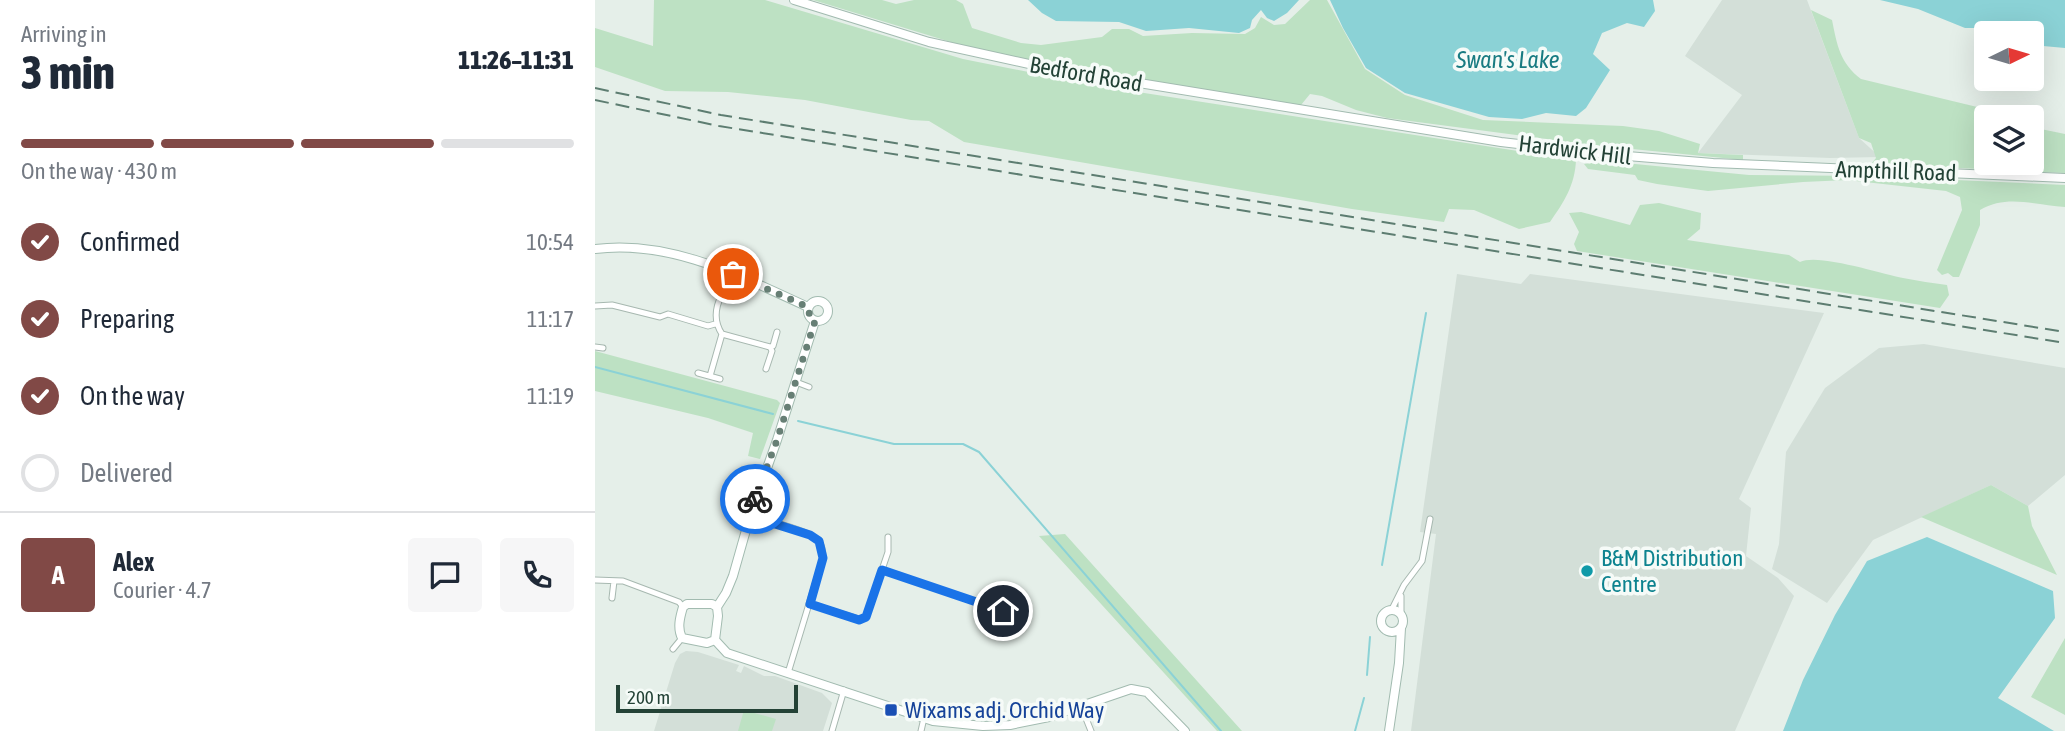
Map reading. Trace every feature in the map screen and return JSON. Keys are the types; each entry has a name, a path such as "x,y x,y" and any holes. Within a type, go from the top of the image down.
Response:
{"street":[{"name":"Bedford Road","path":"794,0 929,42 1002,59 1384,123"},
{"name":"Hardwick Hill","path":"1384,123 1581,152 1686,162 1768,166"},
{"name":"Ampthill Road","path":"1768,166 2065,178"},
{"path":"595,249 635,248 695,259 808,307"},
{"path":"733,274 723,288 715,324 722,334 770,347"},
{"path":"808,307 817,300 827,306 826,317 815,321"},
{"path":"595,306 613,305 660,317 669,314 708,326 715,324"},
{"path":"808,307 810,317 815,321"},
{"path":"815,321 754,517 733,568 733,576 717,607 715,640 727,653 924,718 1010,728 1131,689 1147,692 1185,731"},
{"path":"770,347 773,346 778,332"},
{"path":"710,376 722,334"},
{"path":"595,347 603,348"},
{"path":"767,369 772,351 770,347"},
{"path":"698,373 720,379"},
{"path":"796,382 809,387"},
{"path":"754,517 810,535 819,541 823,558 788,673"},
{"path":"1392,610 1422,561 1430,519"},
{"path":"810,603 859,620 866,617 888,552 888,537"},
{"path":"882,570 1003,611"},
{"path":"595,580 634,585 679,602 683,607"},
{"path":"613,598 614,581"},
{"path":"1389,731 1404,621 1401,614 1401,593"},
{"path":"715,640 707,643 682,638 678,631 683,607 687,604 712,604 717,607"},
{"path":"1398,651 1382,626 1381,619 1385,612 1392,610 1401,614"},
{"path":"1388,632 1401,628"},
{"path":"673,649 682,638"},
{"path":"832,731 844,690"},
{"path":"1081,706 1091,731"},
{"path":"921,731 924,718"}],"shaded area":[{"path":"1722,0 1807,0 1859,138 1880,157 1698,153 1742,95 1685,56"},
{"path":"1457,274 1521,284 1530,274 1824,313 1739,499 1751,508 1746,556 1778,578 1794,596 1735,731 1411,731 1436,534 1420,532"},
{"path":"1924,344 2065,368 2065,475 2028,506 1991,485 1873,540 1827,603 1772,569 1779,544 1786,452 1825,388 1879,348"},
{"path":"686,651 739,665 736,671 741,673 744,666 764,676 775,676 822,693 832,703 823,731 654,731 675,663 680,654"}],"green space":[{"path":"654,0 765,0 963,59 1099,86 1576,160 1575,169 1568,193 1550,222 1519,229 1474,210 1449,209 1444,222 1352,209 964,142 929,121 805,100 728,92 665,91 595,67 595,28 653,46"},
{"path":"813,0 882,0 896,4 914,0 956,0 963,4 972,28 1021,43 1041,45 1102,37 1112,29 1129,29 1143,36 1245,34 1255,28 1261,17 1274,25 1285,24 1310,0 1327,0 1365,69 1405,95 1483,120 1623,126 1659,131 1700,144 1698,153 1743,155 1743,160 1592,145 1387,118 1310,94 1301,105 1055,66 967,47"},
{"path":"1811,10 1832,20 1844,60 1861,79 1974,106 1974,169 1871,164 1876,158 1871,143 1859,138"},
{"path":"2044,130 2065,134 2065,173 2044,172"},
{"path":"1604,161 1749,175 1866,176 2065,185 2065,207 2011,201 2000,202 1980,210 1980,225 1959,277 1953,277 1948,273 1942,275 1937,270 1962,210 1960,197 1946,191 1847,180 1708,191 1638,180 1635,175 1588,169 1584,164"},
{"path":"1659,203 1701,213 1700,229 1687,240 1789,255 1800,262 1835,262 1947,285 1949,295 1940,308 1577,251 1574,244 1579,232 1569,213 1581,212 1630,225 1640,205"},
{"path":"595,351 777,400 780,403 760,459 748,456 753,433 708,418 595,391"},
{"path":"1991,485 2028,506 2032,526 2057,575 1921,517"},
{"path":"1065,534 1242,731 1217,731 1039,536"},
{"path":"2065,638 2065,715 2031,697"},
{"path":"744,710 776,719 772,731 738,731"}],"water":[{"path":"1028,0 1299,0 1287,13 1274,21 1267,18 1261,10 1252,20 1250,28 1239,33 1189,28 1146,31 1119,22 1056,21"},
{"name":"Swan's Lake","path":"1330,0 1653,0 1655,11 1644,27 1627,23 1602,33 1593,54 1610,70 1586,108 1576,116 1546,113 1522,119 1489,117 1405,93 1366,68"},
{"path":"1880,0 2065,0 2065,48 2044,46 2044,21 1974,21 1974,28 1965,28 1918,9"},
{"path":"1927,537 2053,591 2055,618 1998,698 2054,731 1783,731 1803,680 1835,615 1867,561"}],"waterway":[{"path":"1382,565 1426,313"},
{"path":"595,367 773,414"},
{"path":"798,421 894,444 963,444 979,452 1221,731"},
{"path":"1367,675 1370,637"},
{"path":"1355,731 1364,698"}],"railway":[{"path":"595,88 721,115 2065,332"},
{"path":"595,100 719,126 2065,343"}],"way so far":[{"path":"733,274 808,307 808,314 815,321 755,499"}],"place":[{"name":"B&M Distribution Centre","path":"1587,571"},
{"name":"Wixams adj. Orchid Way","path":"891,710"}],"route":[{"path":"755,499 750,516 810,535 822,546 823,558 810,604 859,620 866,617 882,570 1003,611"}]}
